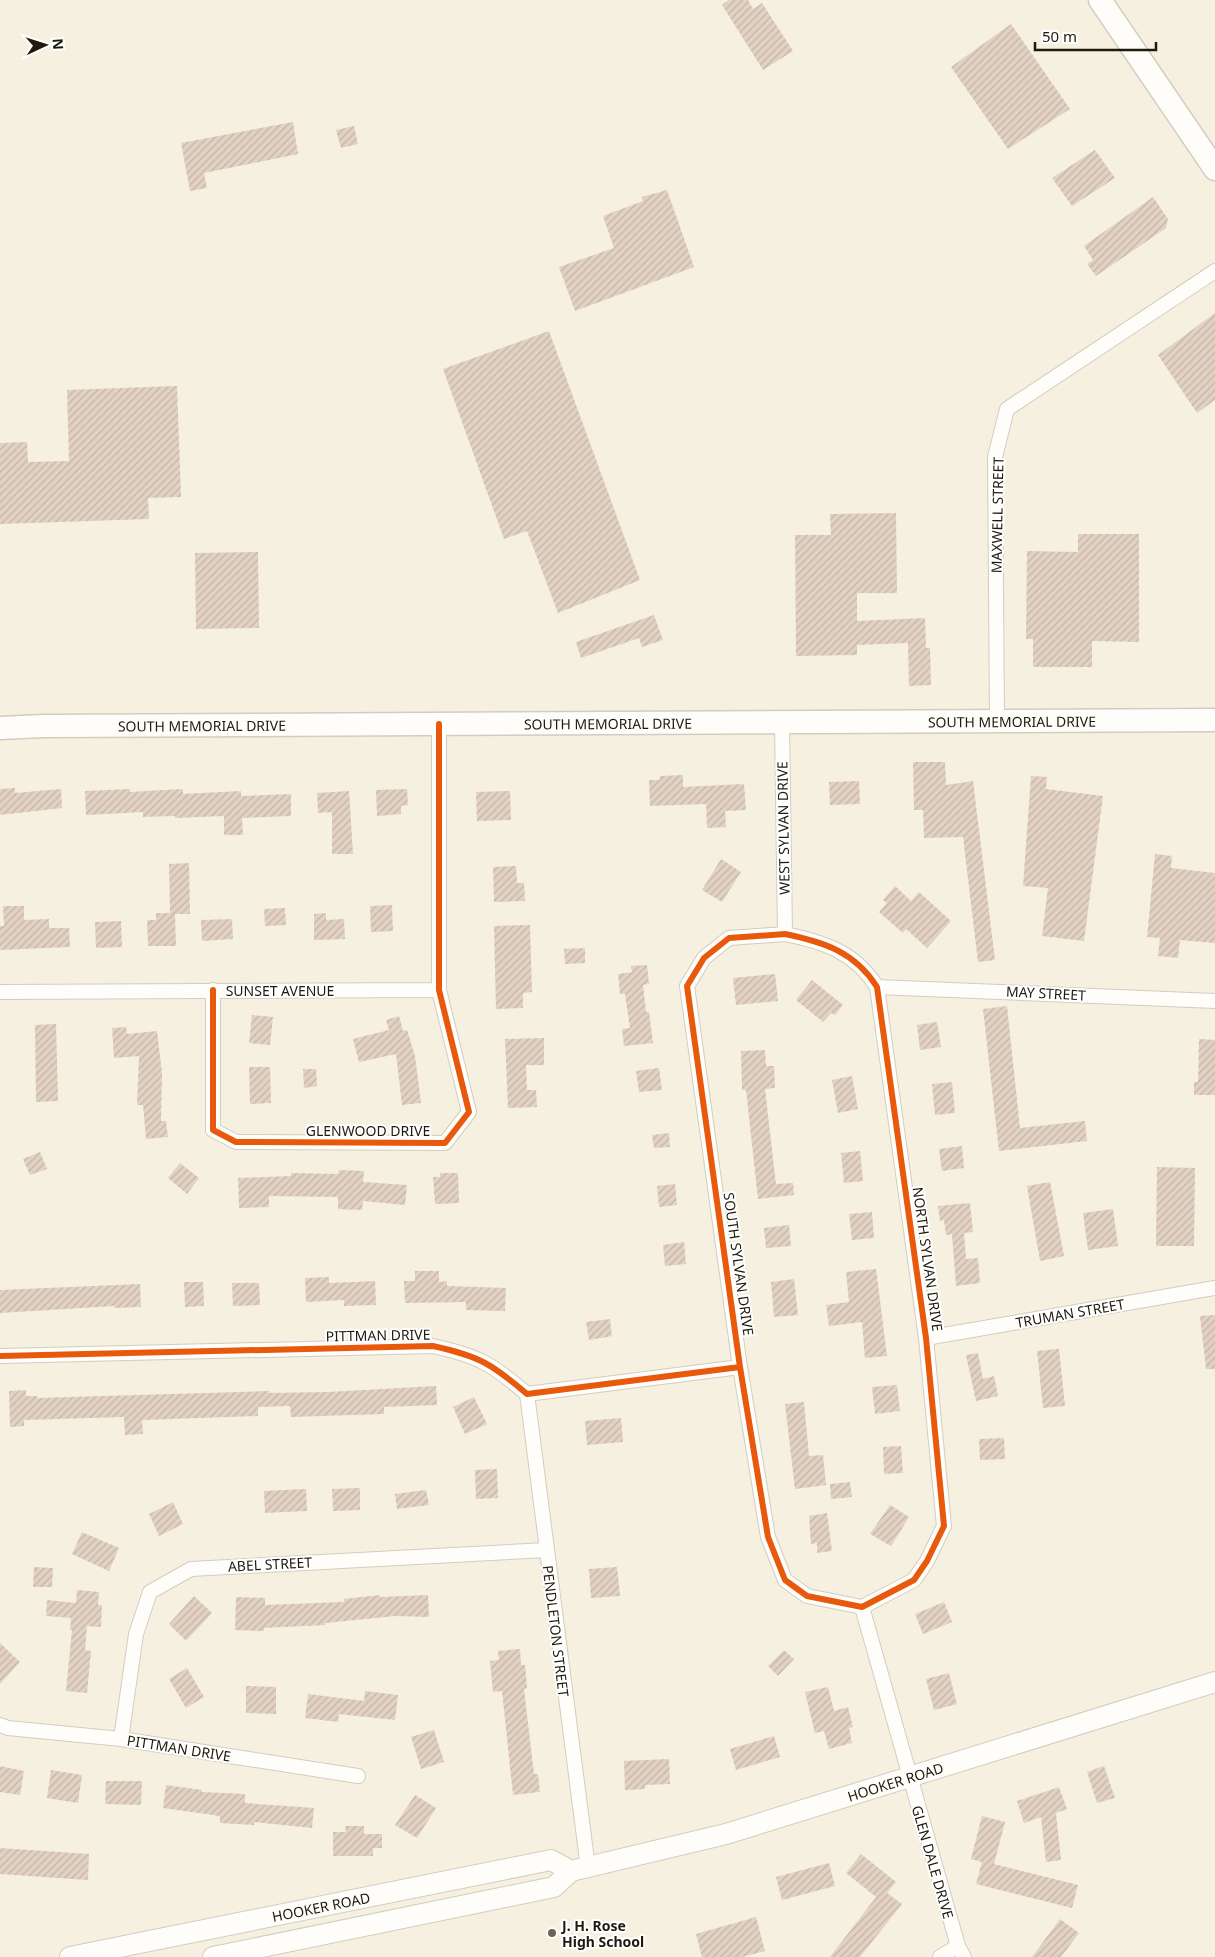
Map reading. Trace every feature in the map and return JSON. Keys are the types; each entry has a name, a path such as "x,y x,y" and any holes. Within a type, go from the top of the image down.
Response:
{"main road":[{"path":"1100,0 1215,169"},
{"name":"SOUTH MEMORIAL DRIVE","path":"0,728 44,726 1215,720"},
{"name":"HOOKER ROAD","path":"213,1957 554,1887 580,1870 726,1834 1215,1682"},
{"name":"HOOKER ROAD","path":"70,1957 551,1860 580,1870"}],"street":[{"name":"MAXWELL STREET","path":"997,721 995,457 1007,409 1215,271"},
{"name":"WEST SYLVAN DRIVE","path":"782,722 785,934"},
{"name":"GLENWOOD DRIVE","path":"213,990 213,1130 236,1142 445,1143 470,1112 440,990 439,724"},
{"path":"785,934 821,941 866,970 878,987"},
{"name":"SOUTH SYLVAN DRIVE","path":"785,934 729,938 704,958 687,986 740,1367 768,1537 785,1580 807,1596 862,1607"},
{"name":"MAY STREET","path":"878,987 1215,1001"},
{"name":"NORTH SYLVAN DRIVE","path":"862,1607 914,1580 927,1561 944,1526 926,1338 878,987"},
{"name":"SUNSET AVENUE","path":"0,992 440,990"},
{"name":"TRUMAN STREET","path":"926,1338 1215,1288"},
{"name":"PITTMAN DRIVE","path":"0,1356 434,1346 466,1353 496,1368 527,1394"},
{"path":"527,1394 740,1367"},
{"name":"PENDLETON STREET","path":"527,1394 546,1550 580,1870"},
{"name":"ABEL STREET","path":"120,1739 136,1634 150,1592 191,1569 546,1550"},
{"path":"862,1607 909,1778"},
{"name":"PITTMAN DRIVE","path":"0,1725 8,1728 120,1739 358,1776"},
{"name":"GLEN DALE DRIVE","path":"909,1778 961,1952 940,1957"}],"building":[{"path":"729,0 748,0 753,9 762,3 793,51 763,70 722,5"},
{"path":"1011,24 1070,109 1008,149 951,67"},
{"path":"293,122 298,154 204,173 207,188 190,191 181,143"},
{"path":"354,126 358,144 341,148 336,130"},
{"path":"1095,150 1115,178 1072,206 1052,178"},
{"path":"667,190 694,267 575,311 559,267 614,248 603,216 643,201 642,197"},
{"path":"1153,197 1168,219 1166,228 1096,276 1087,264 1093,260 1084,246"},
{"path":"1215,313 1215,400 1197,413 1158,355"},
{"path":"549,331 640,580 558,613 527,531 504,539 443,369"},
{"path":"177,386 181,497 148,498 149,519 0,524 0,443 27,442 28,462 69,461 67,390"},
{"path":"896,513 897,593 857,593 857,621 925,618 926,648 930,648 931,685 909,686 908,643 857,645 857,655 796,656 795,535 831,535 830,514"},
{"path":"1078,534 1139,534 1139,642 1092,641 1092,667 1033,667 1033,639 1026,639 1027,551 1078,552"},
{"path":"258,552 259,628 196,629 195,553"},
{"path":"654,615 663,640 642,647 639,638 581,658 576,642"},
{"path":"913,762 945,762 946,785 973,781 995,960 978,962 963,837 924,838 923,810 914,810"},
{"path":"683,775 683,787 744,784 746,810 725,811 726,827 707,828 706,804 650,806 649,780 660,780 660,776"},
{"path":"1031,776 1047,777 1046,789 1103,796 1084,941 1042,936 1048,888 1023,886"},
{"path":"859,781 860,804 830,805 829,782"},
{"path":"15,788 15,793 61,789 62,808 0,815 0,789"},
{"path":"130,789 130,792 183,789 183,794 241,791 241,796 291,794 291,816 242,818 243,835 224,835 224,816 143,817 143,812 86,815 85,791"},
{"path":"407,789 408,805 401,806 401,814 377,816 376,790"},
{"path":"349,791 353,854 332,854 332,812 318,813 317,793"},
{"path":"510,791 511,820 477,821 476,792"},
{"path":"1155,854 1172,856 1171,868 1215,873 1215,943 1180,940 1178,958 1158,956 1160,938 1147,937"},
{"path":"721,859 741,872 722,902 702,890"},
{"path":"189,863 190,914 175,914 176,946 148,946 147,920 156,920 156,913 170,913 169,864"},
{"path":"516,866 517,883 524,883 525,901 494,902 493,867"},
{"path":"895,886 911,901 919,892 951,921 927,948 906,929 903,933 879,912 887,903 883,900"},
{"path":"392,905 393,931 371,932 370,906"},
{"path":"3,906 24,906 24,920 49,919 49,928 69,928 70,947 0,950 0,926 4,926"},
{"path":"285,908 286,925 265,926 264,909"},
{"path":"326,913 326,920 344,919 345,939 314,940 314,914"},
{"path":"232,919 233,939 202,941 201,920"},
{"path":"121,921 122,947 96,948 95,922"},
{"path":"530,925 532,992 523,993 523,1008 496,1009 494,926"},
{"path":"585,948 585,963 565,964 564,949"},
{"path":"647,965 649,984 643,985 646,1012 649,1012 653,1043 624,1046 622,1029 630,1028 625,994 620,994 618,974 632,972 631,966"},
{"path":"775,974 778,1001 736,1005 733,978"},
{"path":"812,980 843,1005 835,1015 831,1013 823,1022 796,1000"},
{"path":"1007,1006 1020,1128 1085,1121 1087,1141 999,1151 983,1009"},
{"path":"252,1015 273,1017 270,1045 249,1043"},
{"path":"399,1016 403,1031 407,1030 415,1056 421,1103 402,1105 396,1054 359,1062 353,1039 389,1030 386,1020"},
{"path":"937,1022 941,1047 920,1050 917,1025"},
{"path":"56,1024 58,1101 36,1102 35,1025"},
{"path":"126,1027 127,1034 157,1031 162,1073 161,1121 166,1121 168,1137 146,1139 143,1105 137,1105 139,1056 114,1058 112,1028"},
{"path":"544,1038 544,1065 526,1065 527,1090 536,1090 537,1107 508,1108 505,1039"},
{"path":"1199,1039 1215,1040 1215,1095 1194,1095 1194,1082 1198,1082"},
{"path":"765,1050 766,1066 774,1066 775,1088 765,1089 776,1184 793,1183 794,1195 758,1199 746,1090 742,1090 741,1051"},
{"path":"249,1067 270,1067 271,1103 250,1104"},
{"path":"659,1068 662,1090 639,1092 636,1071"},
{"path":"303,1069 316,1069 317,1086 304,1088"},
{"path":"852,1076 858,1109 838,1113 832,1080"},
{"path":"952,1082 955,1113 935,1115 932,1084"},
{"path":"669,1133 670,1147 654,1148 652,1135"},
{"path":"962,1146 964,1168 942,1171 939,1149"},
{"path":"860,1151 863,1181 844,1183 841,1153"},
{"path":"40,1152 47,1169 30,1175 23,1159"},
{"path":"180,1163 199,1178 187,1194 168,1178"},
{"path":"1157,1167 1195,1168 1194,1246 1156,1246"},
{"path":"339,1170 364,1171 363,1182 407,1185 405,1205 363,1201 362,1210 338,1209 338,1197 269,1196 269,1207 239,1208 238,1178 291,1176 291,1173 338,1174"},
{"path":"440,1173 458,1173 459,1203 435,1204 433,1177 440,1177"},
{"path":"1050,1182 1064,1256 1040,1261 1027,1186"},
{"path":"675,1184 677,1205 659,1207 657,1186"},
{"path":"970,1203 973,1232 964,1233 966,1259 978,1258 980,1283 956,1286 952,1234 946,1235 944,1220 940,1221 938,1206"},
{"path":"1113,1209 1118,1246 1088,1250 1083,1213"},
{"path":"872,1212 874,1238 852,1240 849,1214"},
{"path":"789,1225 791,1246 766,1248 764,1228"},
{"path":"684,1242 686,1264 665,1266 663,1245"},
{"path":"876,1269 887,1356 865,1358 862,1322 829,1326 826,1305 849,1302 846,1272"},
{"path":"415,1271 439,1271 439,1282 447,1281 447,1286 506,1288 505,1311 466,1310 466,1302 405,1303 404,1281 415,1281"},
{"path":"329,1277 329,1283 375,1281 376,1305 344,1306 344,1300 306,1302 305,1278"},
{"path":"794,1279 798,1315 774,1317 771,1282"},
{"path":"184,1282 203,1282 204,1306 185,1307"},
{"path":"232,1283 259,1283 260,1305 233,1306"},
{"path":"140,1284 141,1307 114,1308 114,1306 0,1313 0,1290"},
{"path":"1215,1315 1215,1369 1206,1369 1200,1316"},
{"path":"610,1319 612,1336 589,1340 586,1322"},
{"path":"1059,1349 1065,1406 1043,1408 1037,1351"},
{"path":"978,1353 983,1379 994,1376 998,1396 976,1401 966,1355"},
{"path":"897,1385 900,1411 875,1414 872,1387"},
{"path":"436,1386 437,1405 384,1407 384,1414 291,1417 290,1406 258,1407 258,1416 142,1420 143,1434 125,1435 124,1417 24,1420 24,1426 10,1427 9,1391 26,1390 26,1396 37,1396 37,1398 269,1391 269,1393 328,1392"},
{"path":"474,1397 487,1424 465,1434 453,1407"},
{"path":"804,1402 809,1456 823,1455 826,1485 795,1489 785,1404"},
{"path":"621,1418 623,1442 587,1445 585,1421"},
{"path":"1004,1438 1005,1459 980,1460 979,1439"},
{"path":"901,1446 903,1473 884,1474 883,1447"},
{"path":"497,1469 498,1498 476,1499 475,1470"},
{"path":"850,1482 852,1497 831,1499 830,1484"},
{"path":"360,1488 360,1510 333,1511 332,1489"},
{"path":"306,1489 307,1511 265,1513 264,1491"},
{"path":"426,1490 429,1505 397,1509 395,1494"},
{"path":"173,1502 183,1524 159,1536 149,1514"},
{"path":"890,1505 909,1517 891,1546 870,1534"},
{"path":"827,1513 832,1551 817,1553 817,1543 811,1544 809,1516"},
{"path":"82,1532 119,1548 109,1571 72,1554"},
{"path":"34,1567 53,1568 52,1587 33,1587"},
{"path":"617,1567 620,1596 591,1598 589,1569"},
{"path":"77,1590 99,1592 98,1605 102,1605 101,1627 87,1626 85,1650 91,1651 87,1693 66,1691 72,1630 70,1630 71,1618 46,1616 47,1600 76,1603"},
{"path":"380,1595 380,1597 428,1595 429,1617 395,1616 325,1623 325,1625 264,1628 264,1631 235,1630 236,1597 265,1598 265,1605 344,1602 344,1599"},
{"path":"194,1596 212,1613 186,1641 169,1624"},
{"path":"944,1602 952,1622 923,1634 915,1614"},
{"path":"0,1643 20,1662 0,1684"},
{"path":"520,1649 521,1665 525,1665 527,1688 524,1689 534,1774 538,1774 540,1792 513,1795 502,1691 493,1692 490,1661 499,1660 498,1651"},
{"path":"784,1650 794,1659 778,1676 768,1666"},
{"path":"187,1668 204,1697 186,1708 169,1679"},
{"path":"949,1673 957,1704 934,1710 926,1679"},
{"path":"246,1686 276,1687 276,1714 246,1713"},
{"path":"828,1687 834,1711 848,1707 853,1727 849,1728 852,1743 829,1749 824,1731 815,1733 805,1692"},
{"path":"365,1691 398,1695 395,1720 339,1714 338,1722 305,1718 308,1694 364,1701"},
{"path":"434,1730 444,1762 421,1769 411,1737"},
{"path":"774,1736 780,1757 736,1770 730,1749"},
{"path":"669,1759 670,1784 645,1785 645,1789 625,1790 624,1761"},
{"path":"0,1766 24,1771 20,1795 0,1792"},
{"path":"1104,1766 1115,1798 1097,1803 1087,1772"},
{"path":"51,1770 82,1775 78,1803 47,1798"},
{"path":"106,1781 142,1781 141,1805 105,1804"},
{"path":"166,1785 202,1790 202,1792 245,1794 245,1803 314,1808 312,1828 254,1822 254,1825 220,1823 220,1816 163,1808"},
{"path":"1059,1787 1067,1809 1056,1813 1061,1860 1046,1862 1041,1817 1024,1823 1017,1801"},
{"path":"415,1795 436,1808 417,1838 395,1825"},
{"path":"982,1816 1005,1822 994,1864 1078,1885 1072,1908 976,1884 982,1862 971,1859"},
{"path":"345,1826 364,1826 364,1834 382,1834 382,1848 373,1848 373,1856 333,1856 333,1832 346,1832"},
{"path":"0,1848 89,1854 88,1880 0,1874"},
{"path":"861,1854 896,1882 887,1893 902,1904 860,1957 830,1957 876,1897 846,1873"},
{"path":"829,1863 835,1886 782,1900 776,1877"},
{"path":"756,1917 765,1951 742,1957 702,1957 696,1934"},
{"path":"1060,1919 1079,1933 1061,1957 1032,1957"}],"cycle path":[{"path":"213,990 213,1130 236,1142 445,1143 469,1112 439,990 439,724"},
{"path":"785,934 813,941 837,950 859,965 877,987 926,1338 944,1526 927,1561 914,1580 862,1607 807,1596 785,1580 768,1537 740,1367 687,986 704,958 729,938 785,934"},
{"path":"0,1356 433,1346 484,1362 504,1375 527,1394 740,1367"}],"place":[{"name":"J. H. Rose High School","path":"552,1933"}]}
